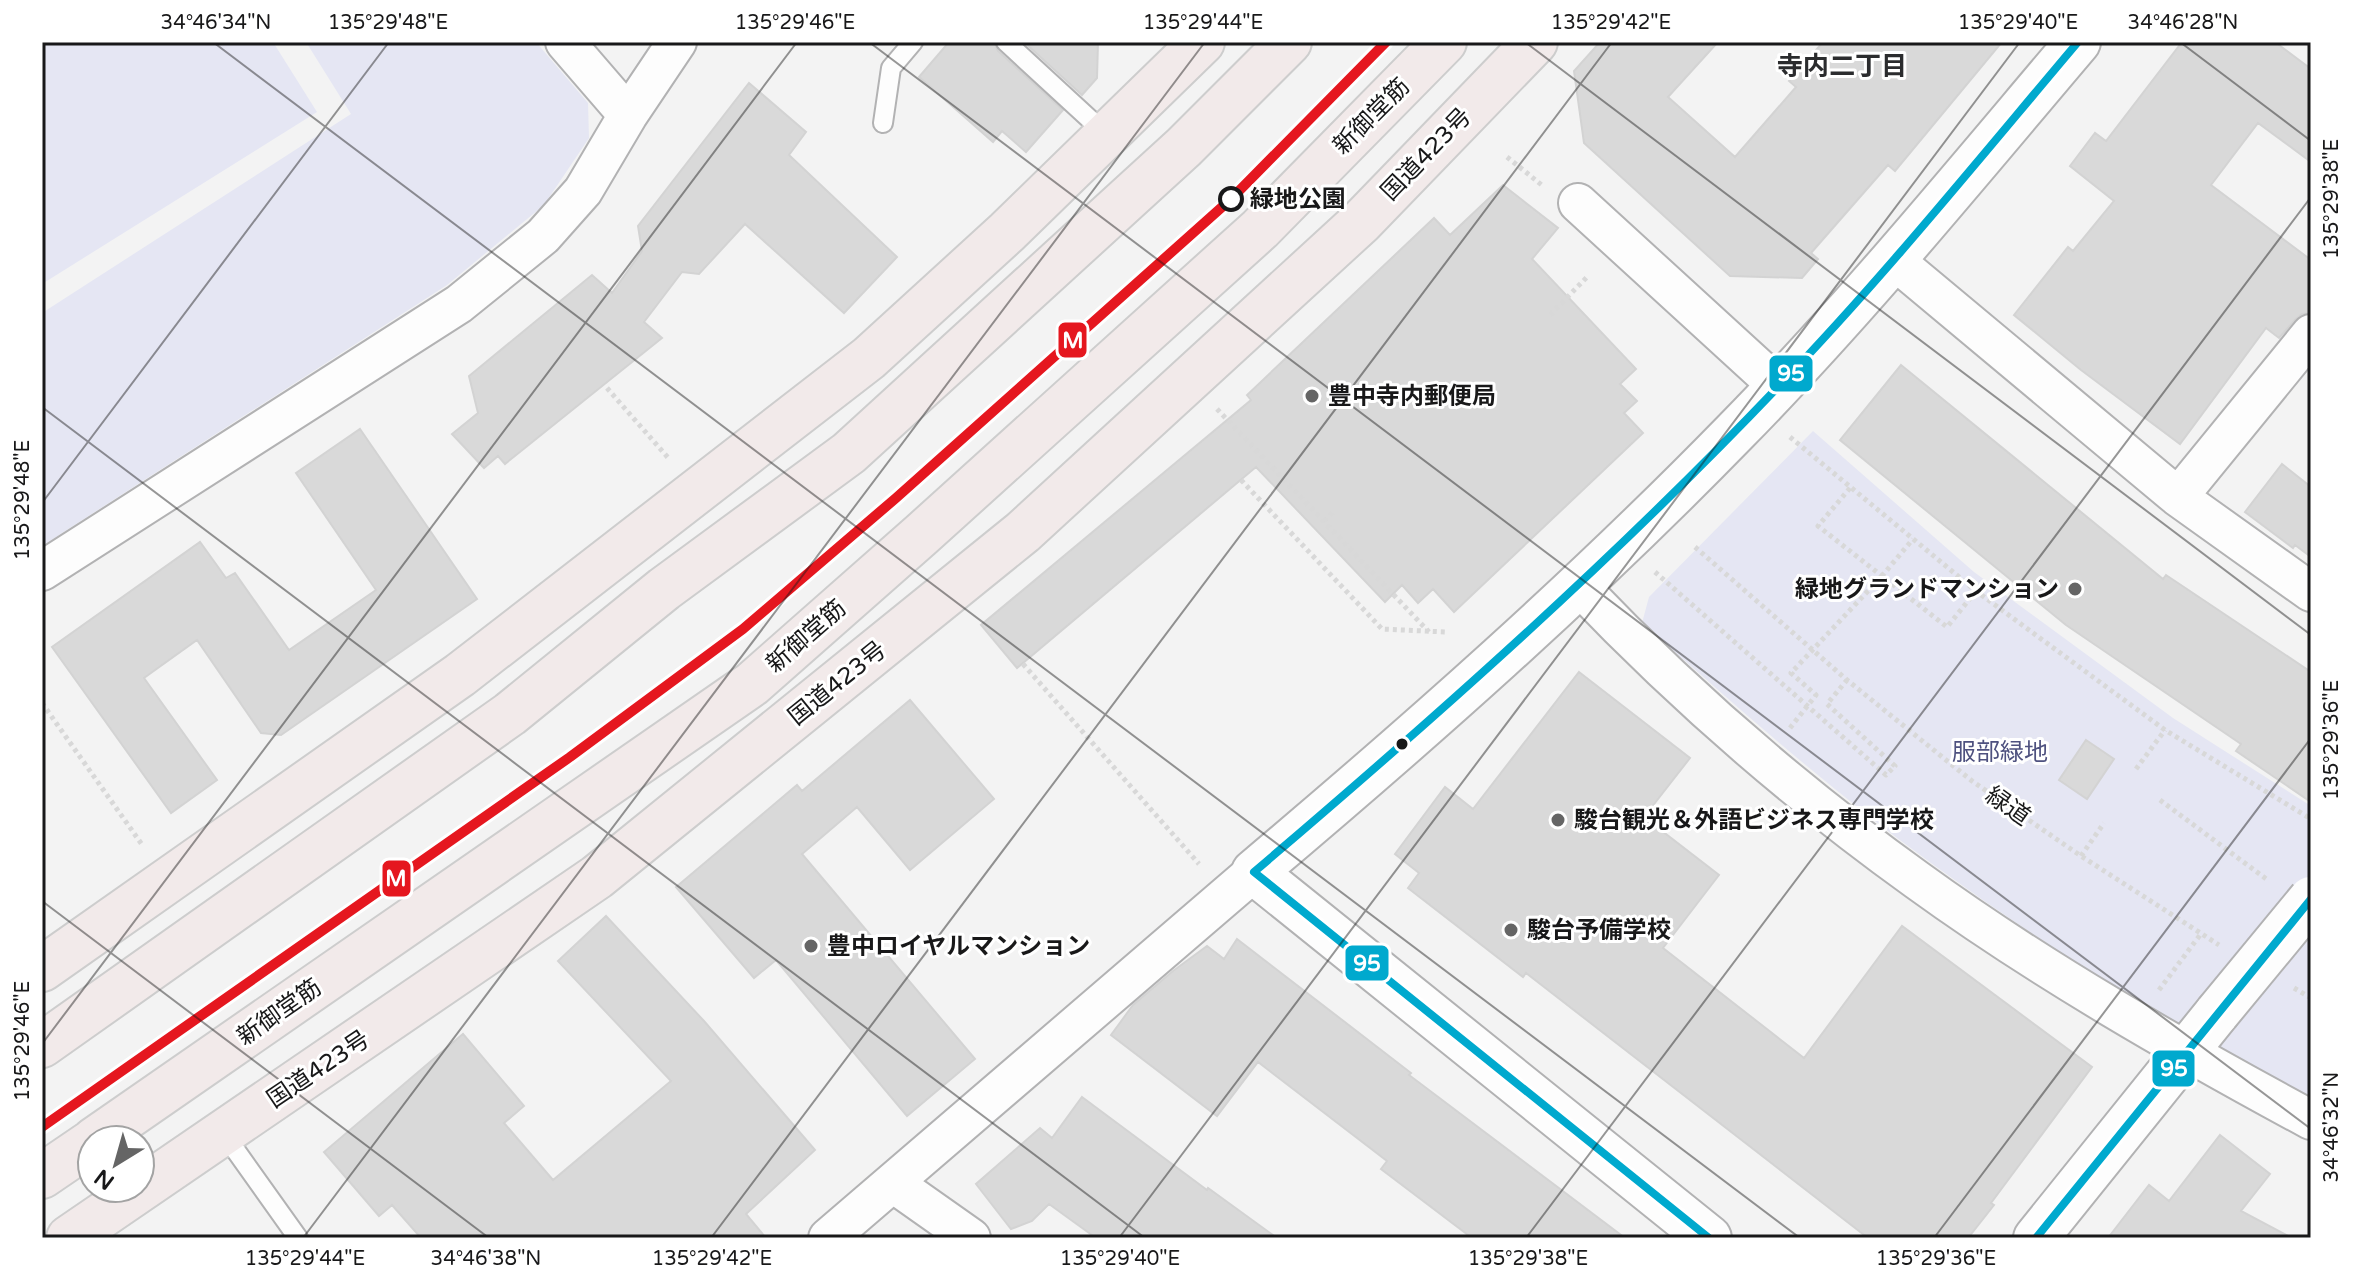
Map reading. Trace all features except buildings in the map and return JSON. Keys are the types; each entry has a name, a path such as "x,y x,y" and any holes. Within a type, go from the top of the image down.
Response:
{"highway":[{"path":"42,969 460,675 869,358 1007,232 1202,42"},
{"path":"42,1045 510,714 664,589 849,453 1184,147 1289,42"},
{"name":"新御堂筋","path":"118,1124 752,684 1260,229 1444,42"},
{"name":"国道423号","path":"69,1238 597,877 1023,532 1361,222 1535,42"},
{"path":"664,589 869,358"},
{"path":"752,684 1023,532"},
{"name":"新御堂筋","path":"42,1176 76,1153"}],"street":[{"path":"565,42 628,115"},
{"path":"42,571 459,304 543,236 583,191 628,115 677,42"},
{"path":"828,1238 1422,730 1629,538 1778,386 1894,260 2078,42"},
{"path":"1563,196 1778,386"},
{"path":"1894,260 2178,497 2311,592"},
{"path":"2178,497 2311,334"},
{"path":"1578,585 1615,624 1764,761 1917,880 2061,976 2185,1052 2311,1120"},
{"path":"1254,872 1709,1238"},
{"path":"2036,1238 2217,1013 2292,892"},
{"path":"893,1183 971,1238"}],"lane":[{"path":"883,123 891,68 913,42"},
{"path":"1006,42 1107,135"},
{"path":"224,1134 298,1238"}],"path":[{"path":"1507,157 1563,196"},
{"path":"1550,315 1588,276"},
{"path":"607,388 679,470"},
{"path":"1210,402 1429,632"},
{"path":"1785,433 1976,591 2165,730 2311,819"},
{"path":"1241,480 1382,629 1445,632"},
{"path":"1850,488 1818,526 1947,627 1976,591"},
{"path":"1324,521 1333,512"},
{"path":"1792,724 1816,695 1791,673 1913,539"},
{"name":"緑道","path":"1695,547 1847,680 1972,781 2200,935 2228,950"},
{"path":"1651,569 1886,775 1895,766 1827,704 1847,680"},
{"path":"1023,664 1202,868"},
{"path":"42,703 149,856"},
{"path":"2136,769 2165,730"},
{"path":"2160,800 2292,892"},
{"path":"2081,856 2104,823"},
{"path":"2157,993 2200,935"},
{"path":"2283,982 2311,998"}],"green space":[{"path":"42,42 273,42 317,112 42,284"},
{"path":"306,42 536,42 588,103 589,138 544,205 447,285 42,546 42,313 351,114"},
{"name":"服部緑地","path":"1813,431 1974,572 2173,718 2311,806 2311,1100 2117,988 1977,896 1820,777 1642,623 1649,597"}],"transit line":[{"name":"M","path":"42,1127 570,757 743,629 896,498 1231,199 1386,42"},
{"name":"95","path":"1709,1238 1254,872 1522,637 1715,452 1855,304 2078,42"},
{"name":"95","path":"2036,1238 2311,899"}],"place":[{"name":"緑地公園","path":"1231,199"},
{"name":"豊中寺内郵便局","path":"1312,396"},
{"name":"緑地グランドマンション","path":"2075,589"},
{"name":"駿台観光＆外語ビジネス専門学校","path":"1558,820"},
{"name":"駿台予備学校","path":"1511,930"},
{"name":"豊中ロイヤルマンション","path":"811,946"}],"district":[{"name":"寺内二丁目","path":"1842,66"}]}
